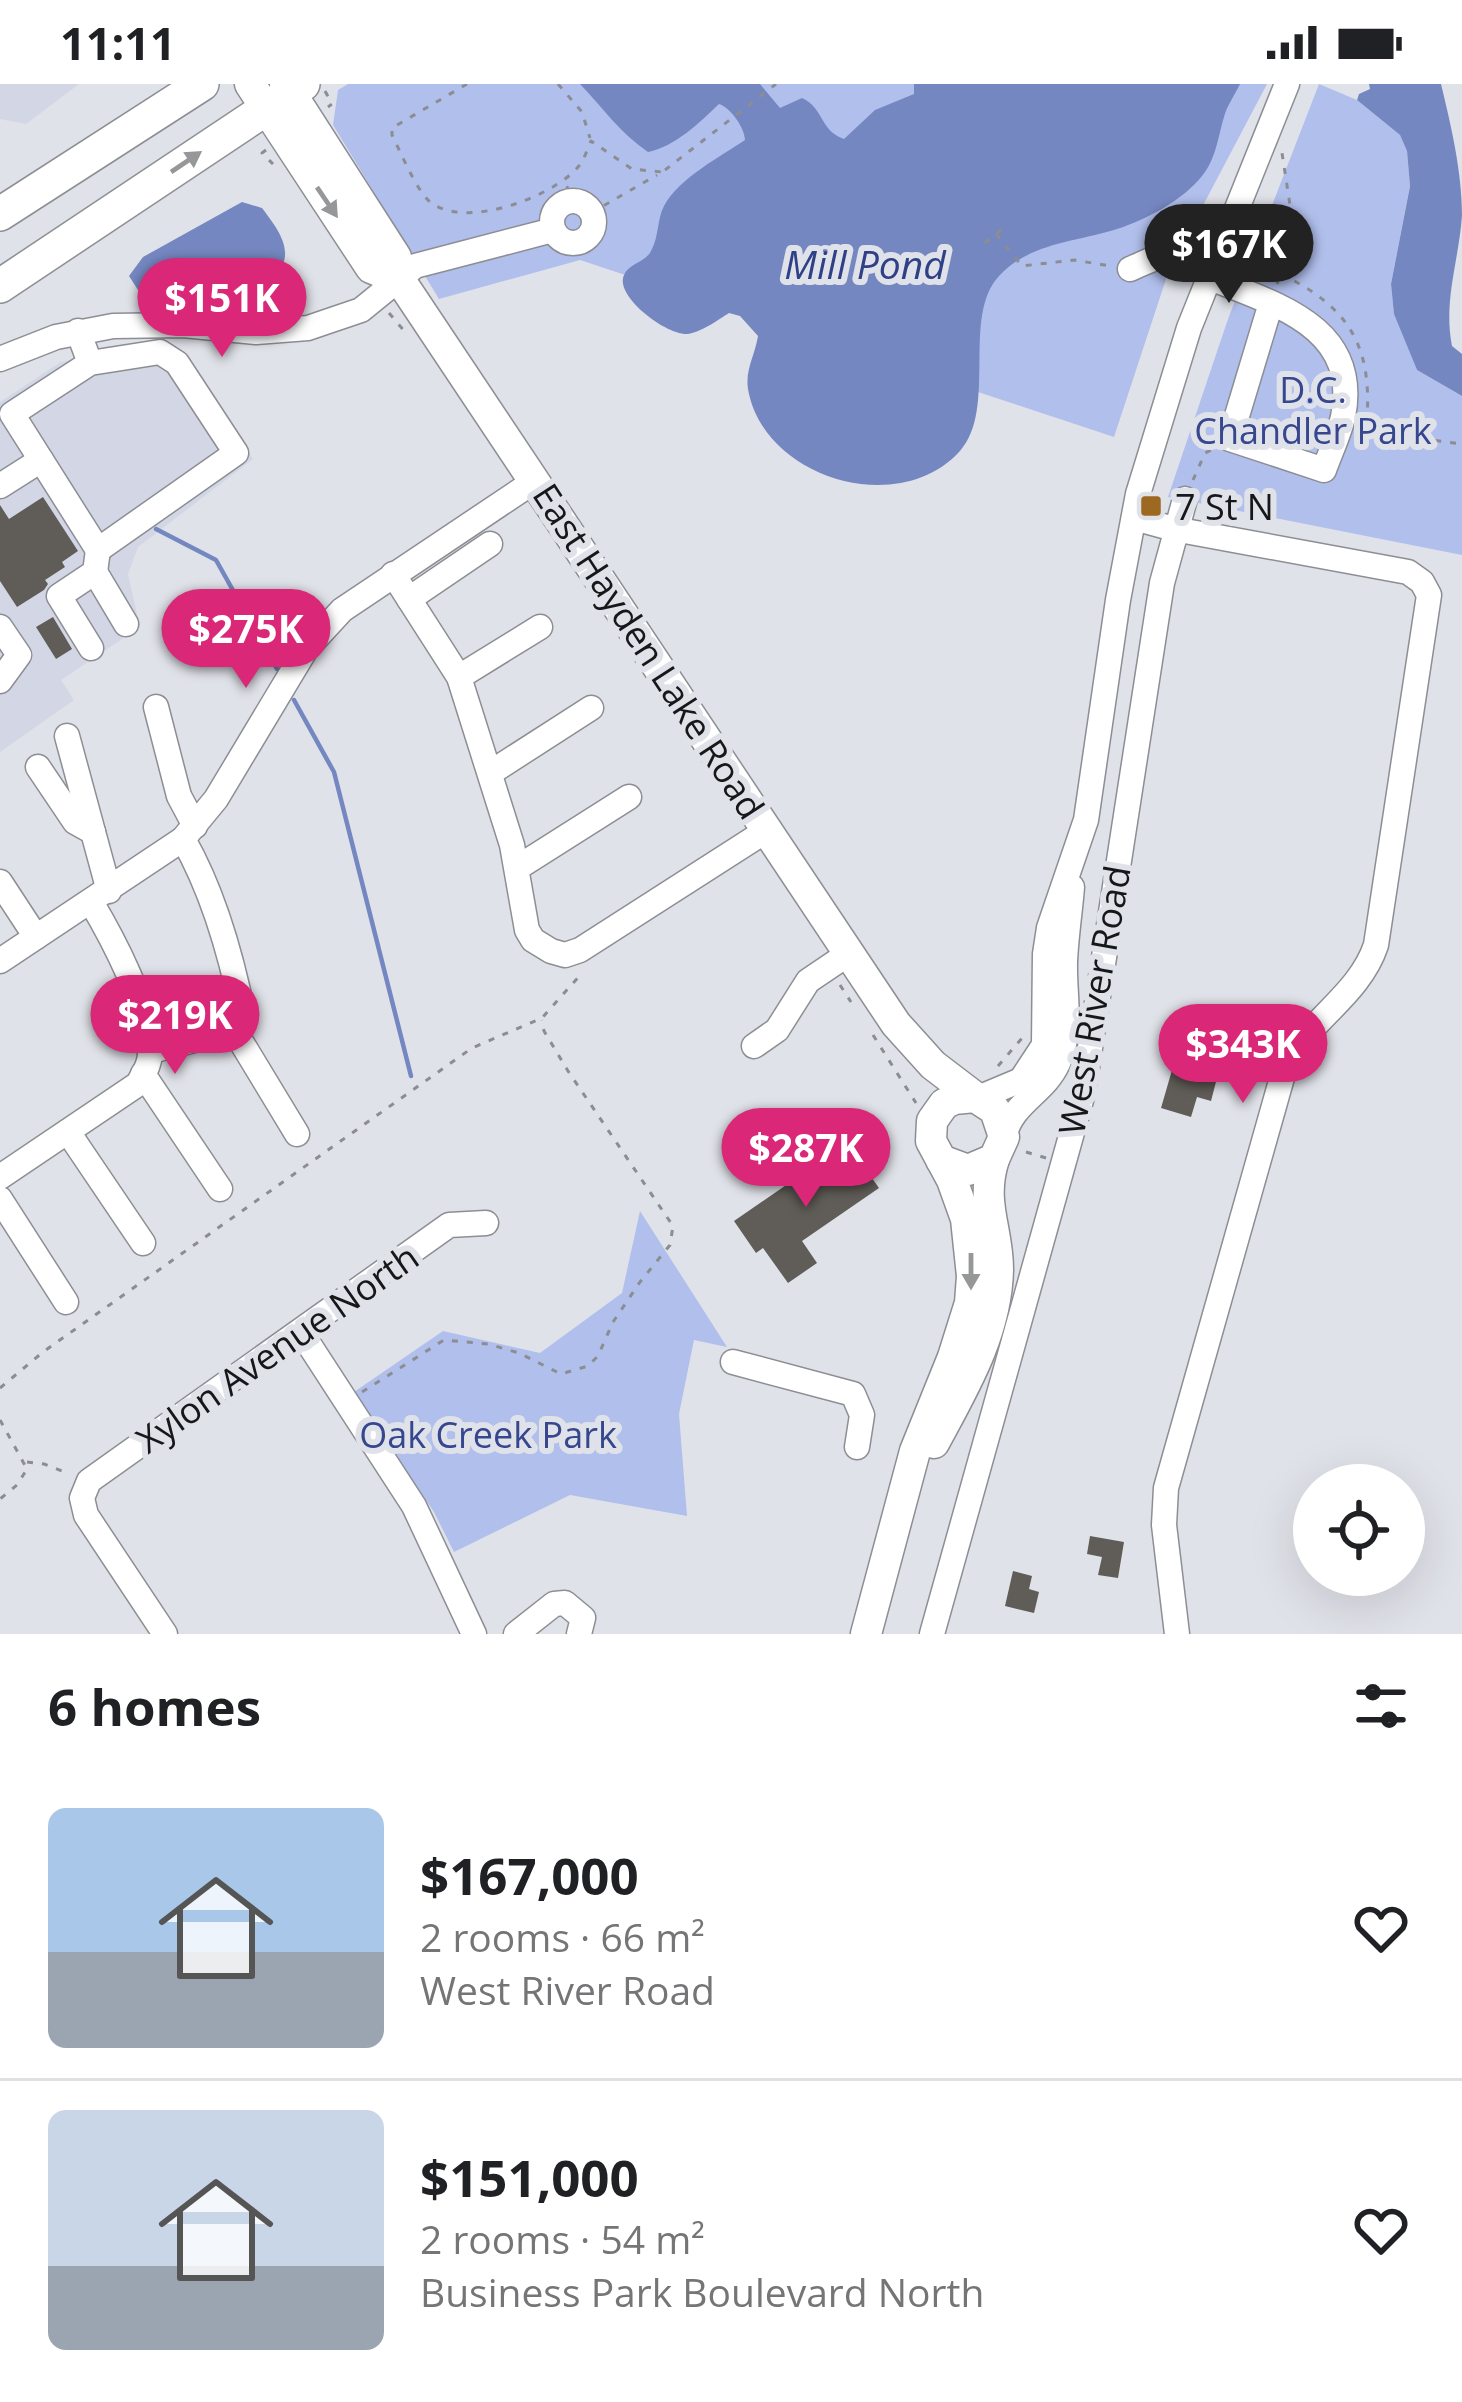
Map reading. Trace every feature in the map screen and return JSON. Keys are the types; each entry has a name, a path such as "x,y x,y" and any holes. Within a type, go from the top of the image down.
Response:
{"highway":[{"path":"0,214 158,84"},
{"path":"0,214 202,84"},
{"path":"0,286 274,90"}],"main road":[{"name":"East Hayden Lake Road","path":"274,90 371,268 400,280 896,1024 933,1065 976,1097"},
{"name":"East Hayden Lake Road","path":"896,1024 909,1059 932,1096 925,1116"},
{"path":"866,1634 919,1437 964,1327 972,1276 966,1219 931,1141 925,1116 954,1099 976,1097 995,1111 999,1148 986,1196 998,1270 988,1329 962,1392 928,1453 914,1465"},
{"path":"941,1160 968,1170 999,1148"}],"street":[{"name":"West River Road","path":"999,1148 1013,1111 1053,1074 1063,1051 1074,861 1094,779 1134,518 1159,420 1212,267 1287,84"},
{"path":"0,359 79,332 146,324 283,332 345,317 379,299 416,266 479,253 574,201 592,213"},
{"path":"1130,269 1175,250 1192,249 1271,303 1301,314 1333,348 1342,375 1343,416 1324,470 1230,440 1271,303"},
{"path":"79,332 90,363"},
{"path":"92,648 58,596 96,561 236,453 177,363 160,352 90,363 6,418 41,460 96,561 126,624"},
{"path":"0,486 41,460"},
{"path":"0,961 189,832 216,799 307,649 342,610 536,480"},
{"name":"West River Road","path":"932,1634 1083,1093 1144,691 1174,530 1185,499"},
{"path":"1134,518 1174,530 1408,572 1429,595 1376,945 1358,982 1304,1036 1285,1066 1166,1488 1164,1525 1177,1634"},
{"path":"409,599 490,544"},
{"path":"393,574 459,677 517,868 523,916 533,940 565,955 585,947 767,830"},
{"path":"0,626 19,655 0,681"},
{"path":"459,677 540,627"},
{"path":"0,1177 138,1084 147,1063 234,1030 244,1019 156,707"},
{"path":"490,773 591,708"},
{"path":"68,736 93,832 100,896 147,1063 220,1189"},
{"path":"38,767 75,822 93,832"},
{"path":"517,868 629,797"},
{"name":"West River Road","path":"976,1097 1021,1080 1044,1045 1045,954 1057,900 1074,861"},
{"path":"0,883 36,937"},
{"path":"754,1046 778,1030 808,981 848,954"},
{"path":"234,1030 297,1134"},
{"path":"68,1132 142,1243"},
{"path":"0,1198 66,1302"},
{"name":"Xylon Avenue North","path":"86,1489 449,1225 486,1222"},
{"path":"301,1332 433,1539 474,1634"},
{"path":"733,1362 854,1394 862,1415 857,1447"},
{"path":"86,1489 86,1515 164,1634"},
{"path":"516,1634 554,1604 565,1603 583,1618 578,1634"}],"path":[{"path":"467,84 392,128 425,197 442,209 508,209 581,164 591,141"},
{"path":"557,84 582,112 591,141 632,169 662,172"},
{"path":"592,213 662,172 775,85"},
{"path":"1281,154 1290,206 1270,265 1317,292 1350,326 1369,386 1367,419 1402,436 1462,443"},
{"path":"554,196 568,190 562,179"},
{"path":"548,188 554,196"},
{"path":"548,219 554,196"},
{"path":"985,243 1006,226"},
{"path":"996,234 1022,266 1074,260 1130,269"},
{"path":"1271,303 1281,274"},
{"path":"1185,499 1205,453 1230,440"},
{"path":"0,1388 43,1352 472,1048 542,1018 590,963 585,947"},
{"path":"346,1402 444,1340 519,1353 561,1374 578,1371 598,1356 614,1322 670,1245 673,1226 568,1071 544,1031 542,1018"},
{"path":"922,1091 913,1095 925,1116"},
{"path":"0,1420 26,1462 25,1476 0,1499"},
{"path":"26,1462 54,1467 86,1489"}],"shaded area":[{"path":"0,84 79,84 26,124 0,119"},
{"path":"143,346 180,350 253,459 138,547 128,574 140,627 61,680 74,700 0,752 0,402 61,362"}],"green space":[{"path":"348,84 1267,84 1169,270 1114,437 580,260 439,299 333,125 338,90"},
{"name":"D.C. Chandler Park","path":"1319,84 1357,100 1400,135 1407,151 1410,185 1391,284 1394,313 1417,370 1462,396 1462,555 1168,497 1228,319"},
{"name":"Oak Creek Park","path":"640,1211 727,1347 694,1340 679,1414 687,1516 570,1495 454,1552 434,1512 354,1392 443,1331 540,1353 622,1293"}],"water":[{"name":"Mill Pond","path":"580,84 760,84 780,108 802,98 809,102 830,131 844,139 875,110 914,94 914,84 1240,84 1210,162 1185,193 1128,225 1025,256 999,276 982,315 977,411 960,451 934,472 903,483 870,485 837,479 806,466 779,446 759,420 747,382 758,336 740,316 729,313 698,331 678,333 644,313 623,284 626,271 651,251 662,211 679,186 745,140 736,119 719,104 677,139 648,152"},
{"path":"1369,84 1441,84 1462,199 1449,313 1452,346 1462,354 1462,396 1417,370 1394,314 1391,284 1410,186 1407,151 1400,135 1357,100 1370,89"},
{"path":"242,202 262,208 282,240 285,258 271,280 244,291 179,284 138,290 129,276 143,257"}],"building":[{"path":"43,497 78,551 45,580 44,590 17,607 0,581 0,505 9,519"},
{"path":"53,617 72,649 56,659 36,627"},
{"path":"1179,1046 1209,1055 1204,1074 1217,1078 1211,1101 1197,1097 1191,1117 1161,1108"},
{"path":"847,1143 879,1188 802,1241 817,1263 788,1283 763,1248 756,1253 734,1221"},
{"path":"1090,1536 1124,1542 1118,1578 1098,1575 1102,1557 1087,1554"},
{"path":"1013,1571 1032,1576 1029,1589 1039,1592 1034,1613 1005,1606"}],"waterway":[{"path":"156,529 216,560 277,669"},
{"path":"294,700 334,772 411,1076"}],"place":[{"name":"7 St N","path":"1151,506"}]}
